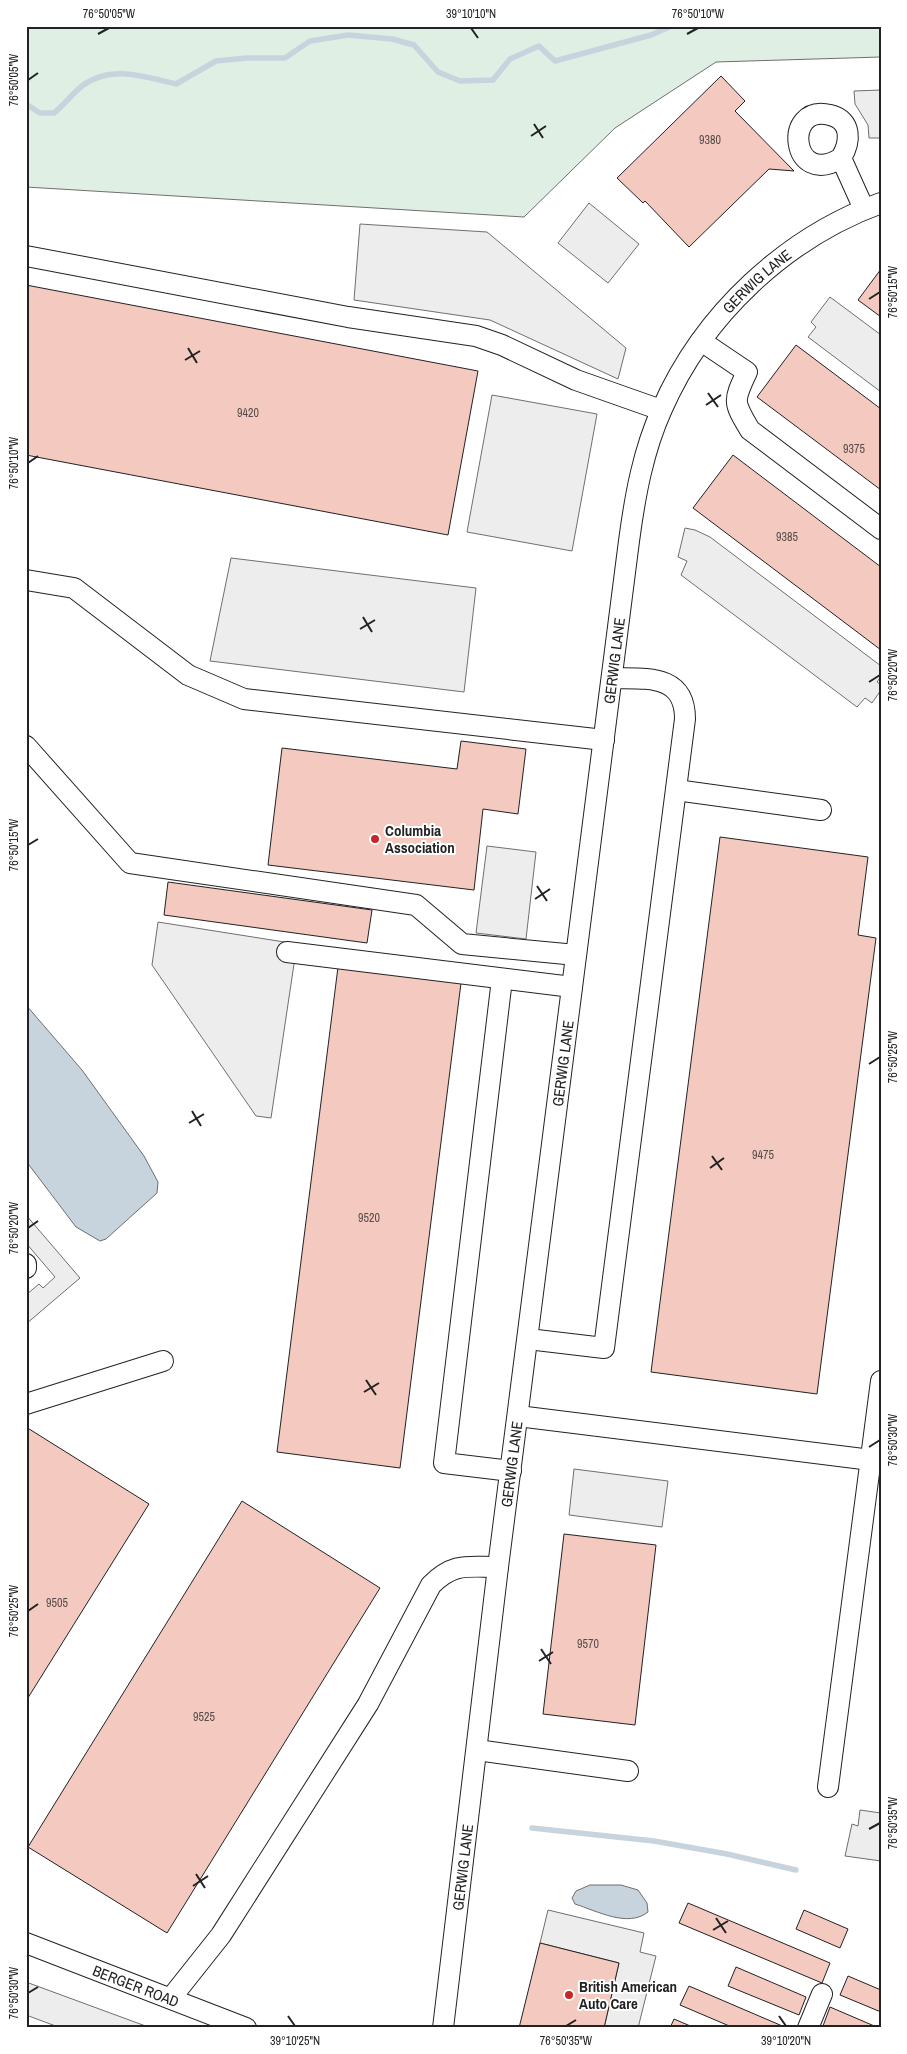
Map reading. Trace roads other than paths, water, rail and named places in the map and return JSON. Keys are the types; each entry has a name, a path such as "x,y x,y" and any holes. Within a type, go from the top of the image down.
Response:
{"street":[{"path":"841,158 872,206"},
{"name":"GERWIG LANE","path":"443,2028 498,1567 512,1471 634,508 641,470 661,410 688,360 701,341 738,297 751,283 778,261 828,227 872,206"},
{"path":"26,256 348,317 476,336 502,345 576,380 661,410"},
{"path":"701,341 747,372 736,395 738,408 750,430 881,529"},
{"path":"26,580 74,588 188,675 244,699 604,740"},
{"path":"528,1339 604,1348 676,790 685,719 685,708 681,697 664,681 612,678"},
{"path":"26,746 130,863 416,904 462,944 576,955"},
{"path":"676,790 822,810"},
{"path":"287,952 572,988"},
{"path":"502,979 444,1463 512,1471"},
{"path":"26,1404 162,1361"},
{"path":"828,1787 881,1381"},
{"path":"518,1416 871,1460"},
{"path":"171,1998 221,1935 368,1704 431,1585 443,1574 457,1567 498,1567"},
{"path":"477,1750 628,1770"},
{"name":"BERGER ROAD","path":"26,1943 246,2028"},
{"path":"808,2028 822,1994"}],"waterway":[{"path":"26,104 40,113 54,113 82,86 93,79 105,75 128,74 176,84 216,61 247,58 285,58 310,41 348,35 392,39 414,45 438,72 460,81 493,80 510,59 539,46 555,61 651,35 672,26"},
{"path":"532,1828 654,1841 727,1854 796,1870"}],"place":[{"name":"Columbia Association","path":"375,839"},
{"name":"British American Auto Care","path":"569,1995"}]}
